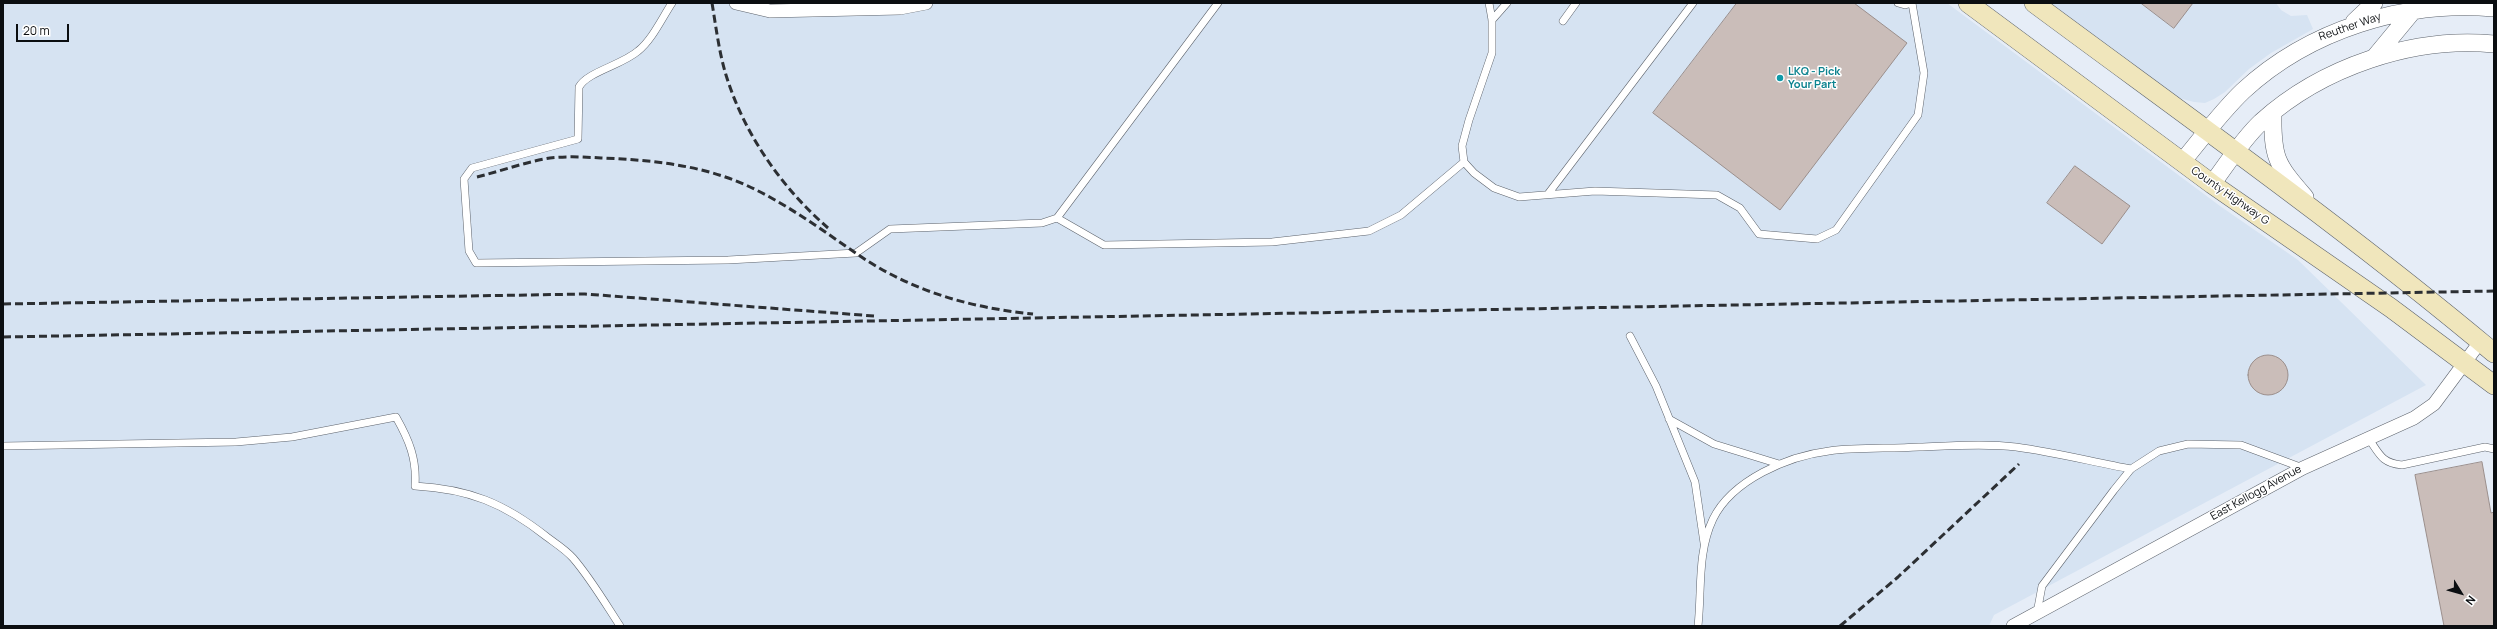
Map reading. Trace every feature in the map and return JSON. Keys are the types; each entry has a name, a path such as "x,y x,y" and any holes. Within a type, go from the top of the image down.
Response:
{"main road":[{"name":"County Highway G","path":"1968,3 2212,184 2391,308 2494,385"},
{"path":"2034,3 2236,152 2421,292 2487,347"}],"street":[{"path":"736,3 770,11 814,6 900,8 926,3"},
{"path":"2352,24 2374,3"},
{"path":"2374,58 2417,5"},
{"name":"Reuther Way","path":"2182,162 2207,131 2243,91 2276,64 2312,41 2352,24 2417,5 2494,8"},
{"path":"2212,184 2236,152 2260,124 2273,112 2334,75 2374,58 2434,44 2476,42 2494,44"},
{"path":"2273,112 2273,142 2282,171 2323,218"},
{"name":"East Kellogg Avenue","path":"2013,626 2303,468 2369,439 2427,410 2464,363 2487,347"}],"lane":[{"path":"672,3 640,49 629,58 589,76 582,82 579,88 578,139 472,168 464,179 469,252 476,263 728,260 856,253 890,229 1042,223 1057,218 1218,3"},
{"path":"1489,3 1492,20 1492,53 1468,120 1462,146 1464,162 1474,173 1494,188 1519,197 1595,191 1717,195 1740,208 1753,229 1759,234 1817,239 1830,234 1842,222 1918,115 1924,73 1912,3 1905,5 1898,3"},
{"path":"1492,20 1506,3"},
{"path":"1563,21 1576,3"},
{"path":"1548,194 1693,3"},
{"path":"1057,218 1104,245 1272,242 1369,231 1401,215 1464,162"},
{"path":"1630,336 1656,386 1695,482 1704,544"},
{"path":"3,446 236,442 292,437 396,417 414,454 415,486 440,488 501,505 572,557 620,626"},
{"path":"1669,419 1714,444 1779,464"},
{"path":"2369,439 2382,459 2390,464 2402,465 2485,447 2494,449"},
{"path":"2037,613 2042,586 2131,469 2159,451 2188,444 2241,445 2303,468"},
{"path":"1698,626 1704,544 1714,518 1732,494 1752,478 1779,464 1828,451 1950,446 2015,447 2131,469"}],"shaded area":[{"path":"3,3 1947,3 2220,206 2298,260 2426,385 1994,615 1989,626 3,626"},
{"path":"2048,3 2276,3 2281,10 2291,16 2307,15 2313,29 2271,53 2249,69 2225,92 2214,99 2205,103 2194,102 2175,97"}],"building":[{"name":"LKQ - Pick Your Part","path":"1737,3 1854,3 1907,43 1780,210 1653,113"},
{"path":"2141,3 2193,3 2174,28"},
{"path":"2075,166 2130,206 2102,244 2047,203"},
{"path":"2268,355 2282,361 2288,375 2282,389 2268,395 2254,389 2248,375 2254,361"},
{"path":"2482,462 2491,513 2494,512 2494,626 2444,626 2415,475"}],"railway":[{"path":"712,3 726,75 743,118 766,159 780,178 795,196 828,228"},
{"path":"477,177 531,162 563,157 639,160 695,168 731,179 778,202 863,258 903,280 924,289 966,303 988,308 1033,314"},
{"path":"3,337 2494,291"},
{"path":"3,304 585,294 874,316"},
{"path":"1840,626 1898,577 2019,464"}],"place":[{"name":"LKQ - Pick Your Part","path":"1780,78"}]}
